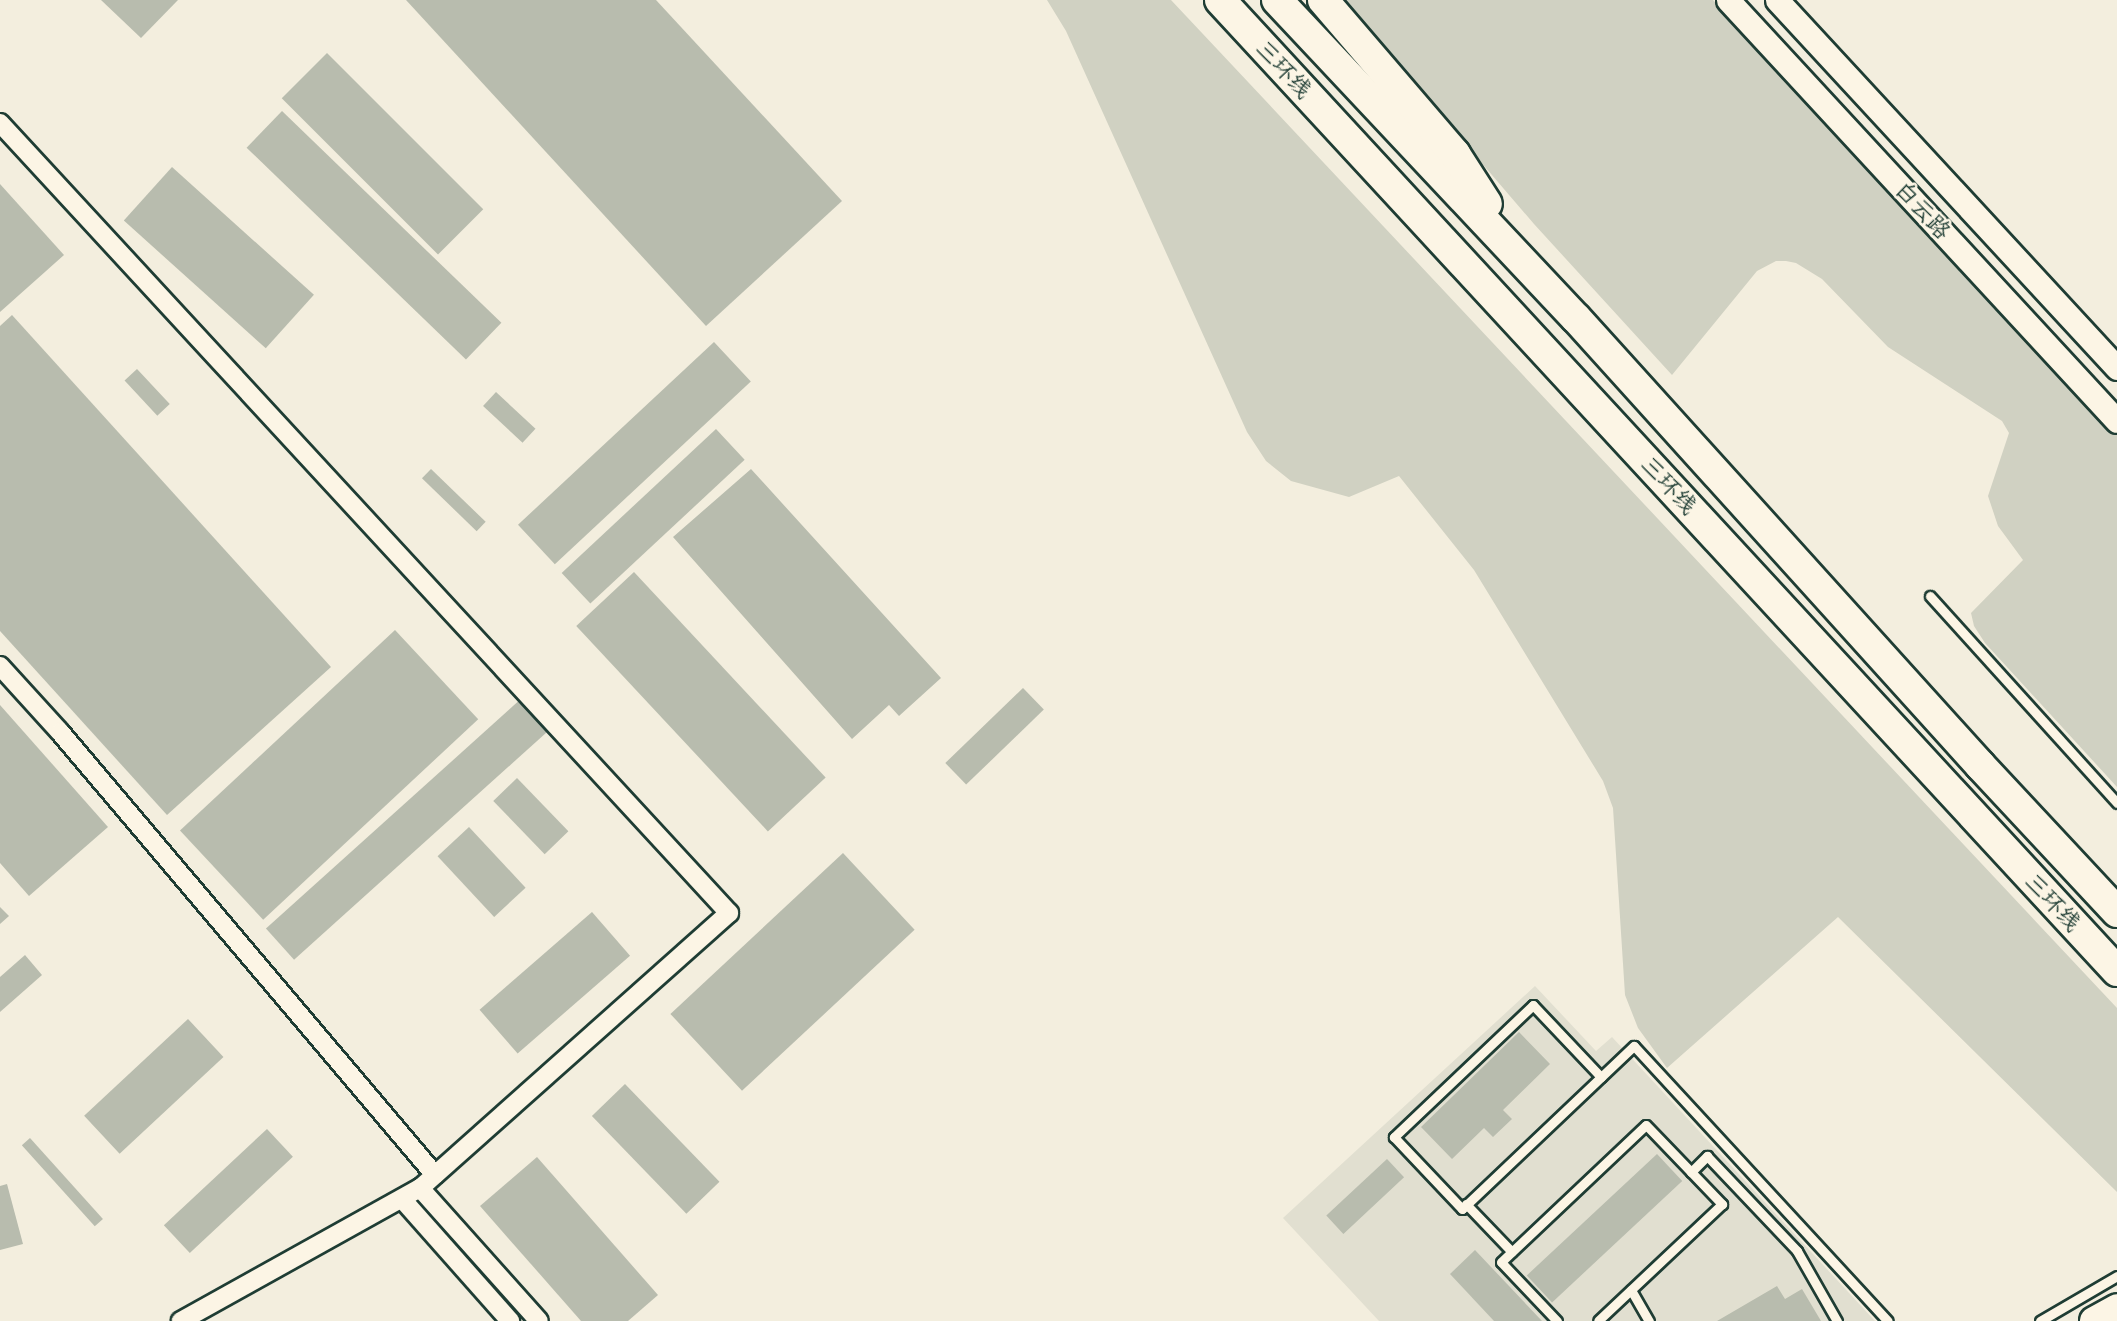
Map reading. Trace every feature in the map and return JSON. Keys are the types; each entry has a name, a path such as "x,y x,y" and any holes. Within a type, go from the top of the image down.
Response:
{"highway":[{"name":"三环线","path":"1220,0 1544,347 2117,971"},
{"name":"三环线","path":"1277,0 1576,318 1980,765 2117,912"},
{"path":"1323,0 1455,155 1517,256"}],"main road":[{"path":"2094,1321 2117,1308"}],"street":[{"name":"白云路","path":"1728,0 2117,421"},
{"name":"白云路","path":"1777,0 2117,369"},
{"path":"0,123 729,913 420,1188 403,1200 181,1321"},
{"path":"0,666 60,732 435,1175"},
{"path":"420,1188 539,1321"},
{"path":"403,1200 510,1321"}],"lane":[{"path":"1930,596 2117,803"},
{"path":"1601,1077 1533,1005 1394,1137 1462,1209 1634,1046 1888,1321"},
{"path":"1557,1321 1502,1262 1646,1125 1722,1204 1598,1321"},
{"path":"1691,1171 1707,1156 1797,1251 1838,1321"},
{"path":"1466,1204 1512,1252"},
{"path":"2040,1321 2117,1276"},
{"path":"1631,1290 1649,1321"}],"shaded area":[{"path":"1047,0 1171,0 2117,1008 2117,1192 1838,917 1667,1068 1638,1028 1625,995 1613,808 1603,781 1474,570 1399,476 1349,497 1291,481 1266,461 1247,432 1066,31"},
{"path":"1342,0 1713,0 2117,435 2117,787 1985,643 1974,626 1971,613 2023,560 1998,526 1988,496 2009,433 2002,421 1888,347 1822,279 1796,263 1786,261 1776,261 1757,271 1672,375 1534,224"},
{"path":"1535,986 1596,1051 1612,1037 1875,1321 1379,1321 1283,1218"}],"building":[{"path":"101,0 178,0 141,38"},
{"path":"406,0 656,0 842,201 706,326"},
{"path":"327,53 483,209 438,255 282,98"},
{"path":"282,111 501,323 466,360 247,148"},
{"path":"172,167 314,295 266,348 124,221"},
{"path":"0,184 64,255 0,312"},
{"path":"12,315 331,667 167,815 0,631 0,326"},
{"path":"714,342 751,381 555,564 518,525"},
{"path":"137,369 170,404 157,416 125,381"},
{"path":"496,392 535,429 523,443 483,406"},
{"path":"716,429 745,460 590,604 562,573"},
{"path":"431,469 486,522 477,531 422,478"},
{"path":"751,469 941,678 899,716 889,705 852,739 673,537"},
{"path":"634,572 826,778 768,831 576,626"},
{"path":"395,630 478,719 263,920 180,831"},
{"path":"1023,688 1044,710 966,785 945,763"},
{"path":"532,689 560,720 294,960 266,929"},
{"path":"0,705 108,827 29,896 0,863"},
{"path":"517,778 568,831 545,854 493,801"},
{"path":"469,827 526,888 494,917 438,856"},
{"path":"843,853 915,930 742,1091 670,1014"},
{"path":"0,907 9,916 0,924"},
{"path":"592,912 630,956 518,1054 480,1010"},
{"path":"25,955 42,975 0,1012 0,977"},
{"path":"188,1019 223,1057 120,1154 84,1116"},
{"path":"1519,1032 1550,1064 1503,1110 1512,1119 1493,1137 1484,1128 1452,1159 1421,1127"},
{"path":"625,1084 719,1182 686,1214 592,1116"},
{"path":"267,1129 293,1157 190,1253 164,1225"},
{"path":"30,1138 103,1219 95,1226 22,1145"},
{"path":"1657,1154 1682,1181 1552,1302 1527,1275"},
{"path":"537,1157 658,1295 628,1321 581,1321 480,1206"},
{"path":"1387,1159 1404,1177 1343,1234 1326,1216"},
{"path":"7,1184 23,1244 0,1250 0,1186"},
{"path":"1475,1250 1542,1321 1494,1321 1450,1274"},
{"path":"1777,1286 1785,1299 1802,1289 1821,1321 1717,1321"}]}
